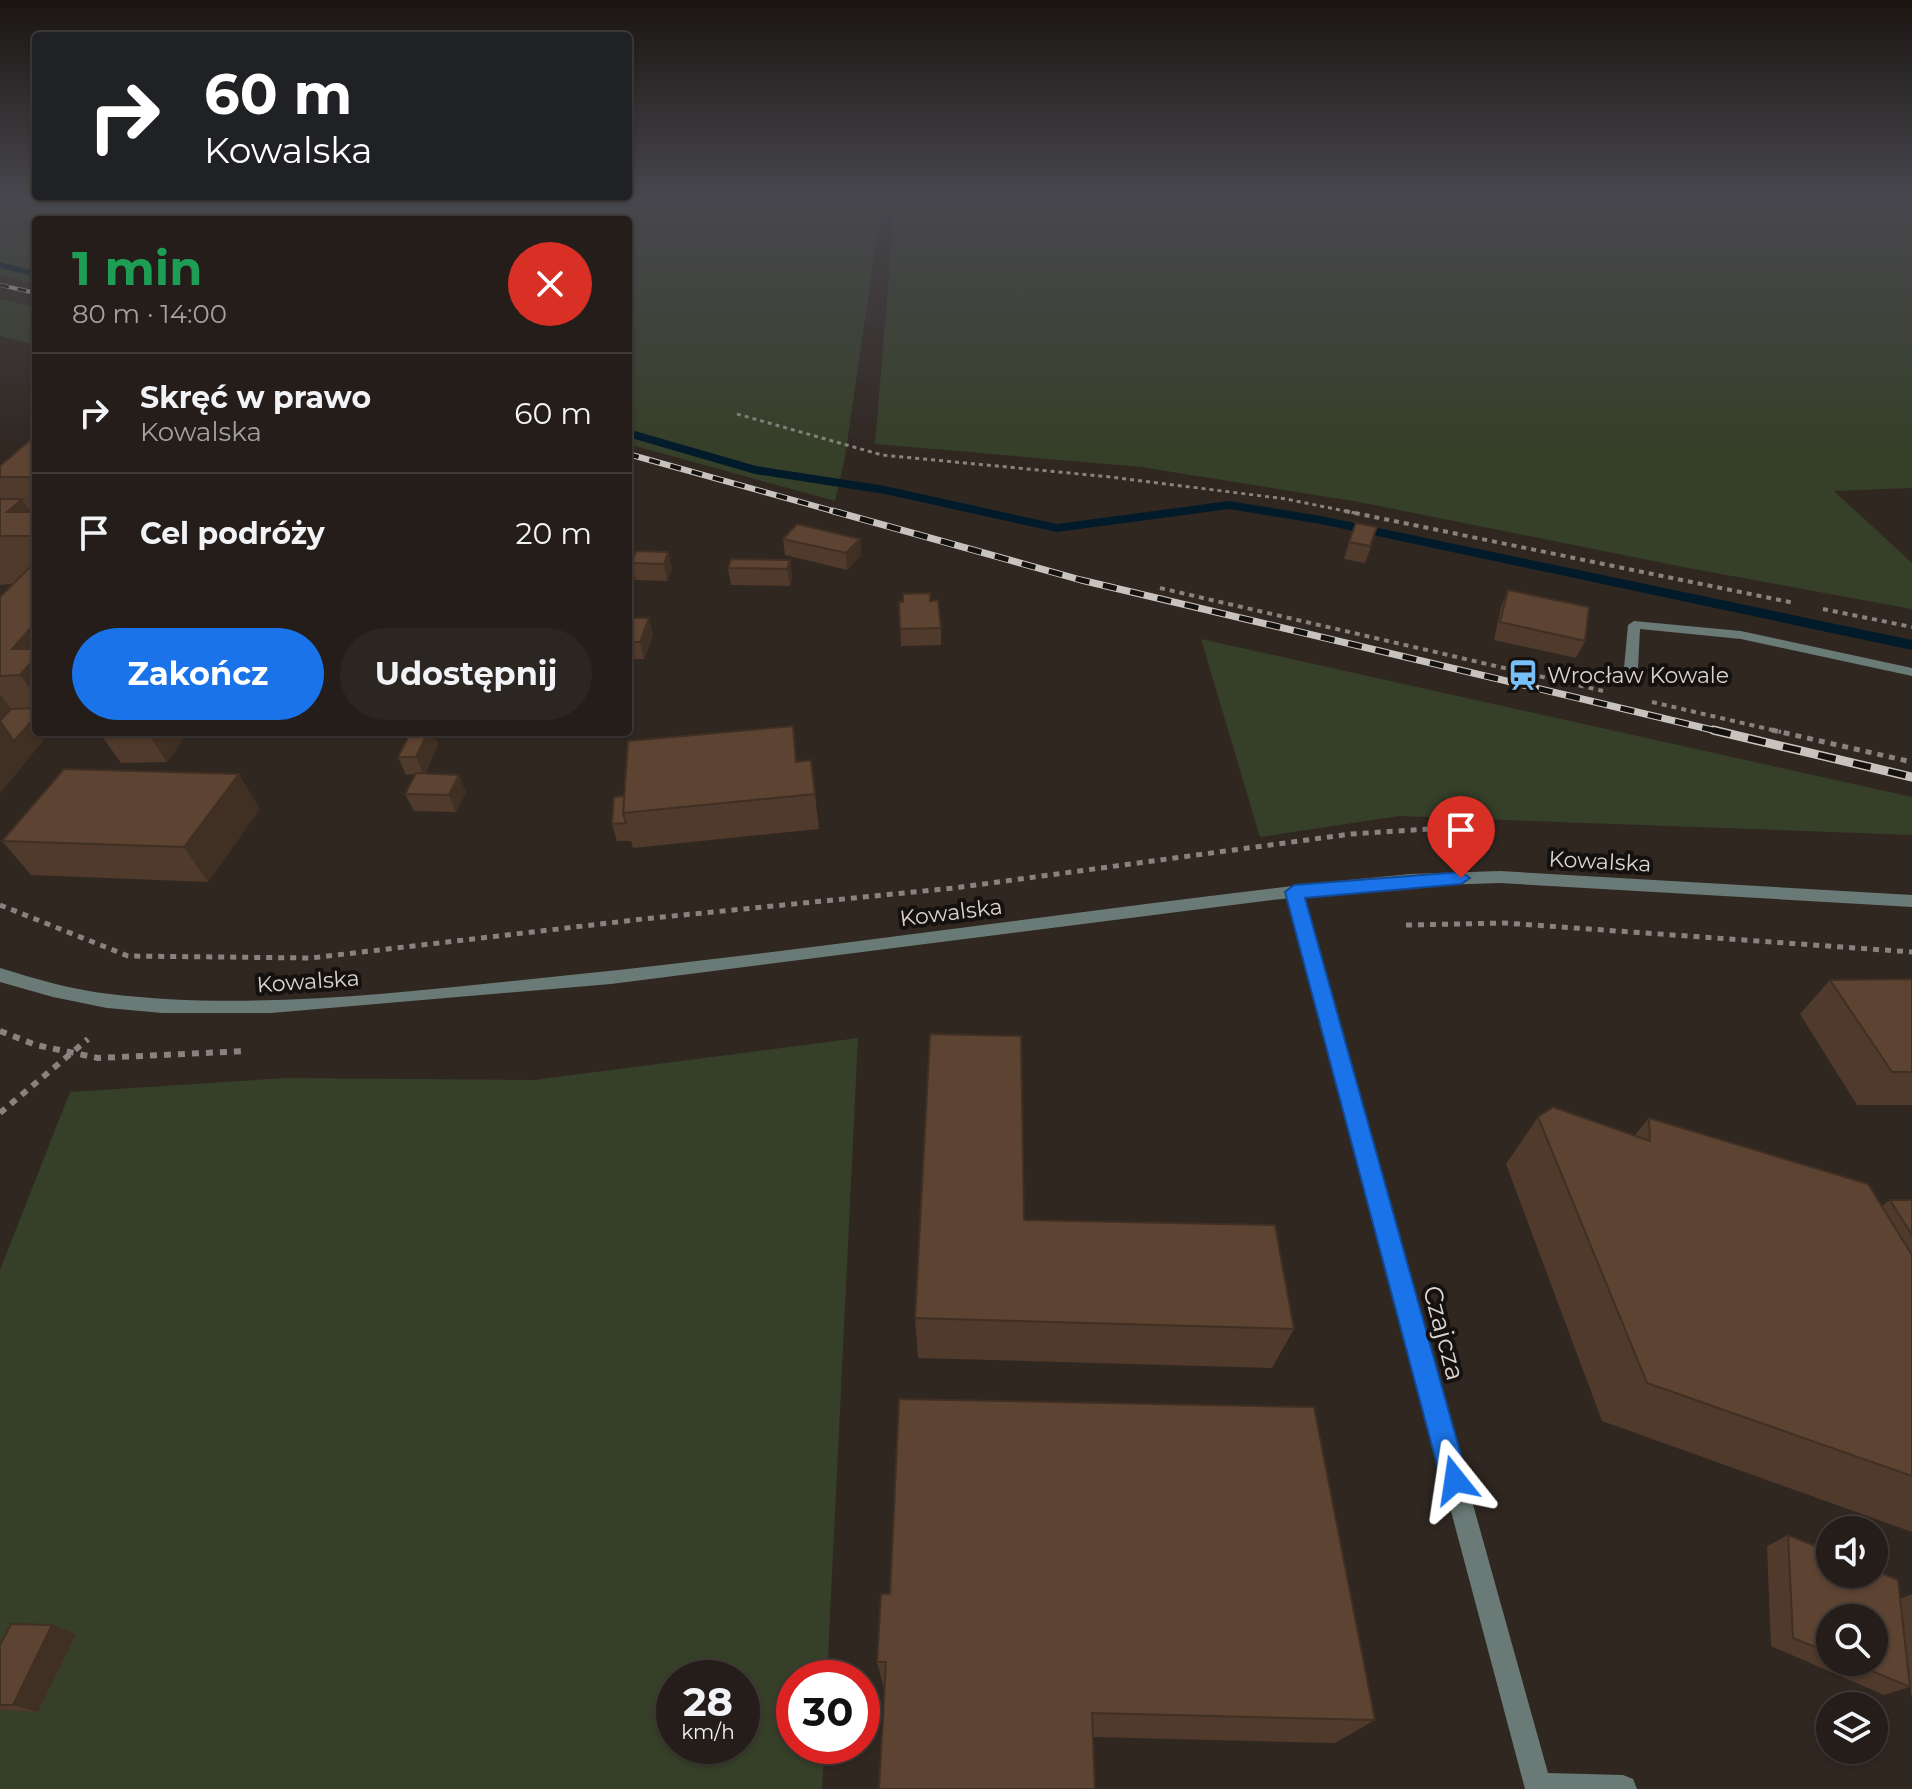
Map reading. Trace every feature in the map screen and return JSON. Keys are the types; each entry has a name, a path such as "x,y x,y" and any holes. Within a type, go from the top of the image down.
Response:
{"street":[{"path":"1631,668 1634,625 1741,635 1912,672"},
{"name":"Kowalska","path":"0,975 122,1005 182,1009 287,1006 504,989 1294,892 1500,877 1912,901"},
{"name":"Czajcza","path":"1294,892 1539,1788"},
{"path":"1539,1788 1623,1789"}],"path":[{"path":"737,414 882,455 1111,477 1286,499 1802,605"},
{"path":"1160,588 1610,692"},
{"path":"1816,608 1912,627"},
{"path":"1641,699 1912,762"},
{"path":"0,905 128,956 311,958 658,917 954,888 1351,834 1461,827"},
{"path":"1505,923 1912,952"},
{"path":"0,1113 73,1054 122,1005"}],"green space":[{"path":"632,283 870,283 845,457 835,501 632,445"},
{"path":"888,283 1912,283 1912,488 1834,491 1912,563 1912,609 1359,502 1141,467 875,444"},
{"path":"0,299 32,306 32,344 0,336"},
{"path":"1201,639 1912,797 1912,835 1399,816 1260,837"},
{"path":"858,1038 828,1660 776,1660 776,1764 823,1764 822,1789 0,1789 0,1270 70,1092 285,1078 534,1080"}],"building":[{"path":"32,438 32,477 0,477 0,466"},
{"path":"0,499 22,499 7,512 32,512 32,536 0,536"},
{"path":"1356,523 1377,527 1370,546 1349,542"},
{"path":"797,524 860,539 846,553 783,539"},
{"path":"636,551 668,552 664,564 632,563"},
{"path":"731,559 790,560 787,569 728,568"},
{"path":"32,565 32,626 12,649 32,649 32,662 20,675 0,676 0,597"},
{"path":"1508,590 1589,607 1585,641 1500,622"},
{"path":"930,593 930,601 938,600 941,628 900,629 899,602 903,602 903,594"},
{"path":"632,618 649,618 640,642 632,642"},
{"path":"32,708 32,721 14,741 0,721 11,709"},
{"path":"793,726 796,762 811,760 815,794 623,813 628,741"},
{"path":"409,736 426,736 416,757 398,757"},
{"path":"64,769 239,774 184,847 2,841"},
{"path":"416,773 459,775 449,795 405,794"},
{"path":"624,796 626,823 612,824 614,797"},
{"path":"1912,979 1912,1072 1892,1072 1830,980"},
{"path":"930,1034 1021,1036 1024,1220 1275,1225 1294,1329 915,1318"},
{"path":"1553,1107 1650,1141 1649,1118 1868,1184 1912,1255 1912,1476 1647,1383 1538,1117"},
{"path":"1890,1200 1912,1200 1912,1235"},
{"path":"899,1399 1314,1407 1375,1720 1092,1713 1095,1789 879,1789 886,1662 877,1660 881,1594 890,1594"},
{"path":"1788,1535 1816,1546 1816,1588 1888,1588 1888,1576 1898,1580 1910,1687 1884,1676 1888,1676 1888,1604 1816,1604 1816,1647 1793,1638"},
{"path":"11,1624 52,1625 13,1705 0,1705 0,1645"}],"waterway":[{"path":"632,434 755,470 885,490 1057,528 1229,505 1321,520 1912,645"}],"railway":[{"path":"0,285 32,292"},
{"path":"632,455 840,513"},
{"path":"833,511 1081,580 1721,732"},
{"path":"1713,730 1912,777"}],"place":[{"name":"Wrocław Kowale","path":"1523,675"}],"route":[{"path":"1455,1480 1294,892 1461,878"}]}
